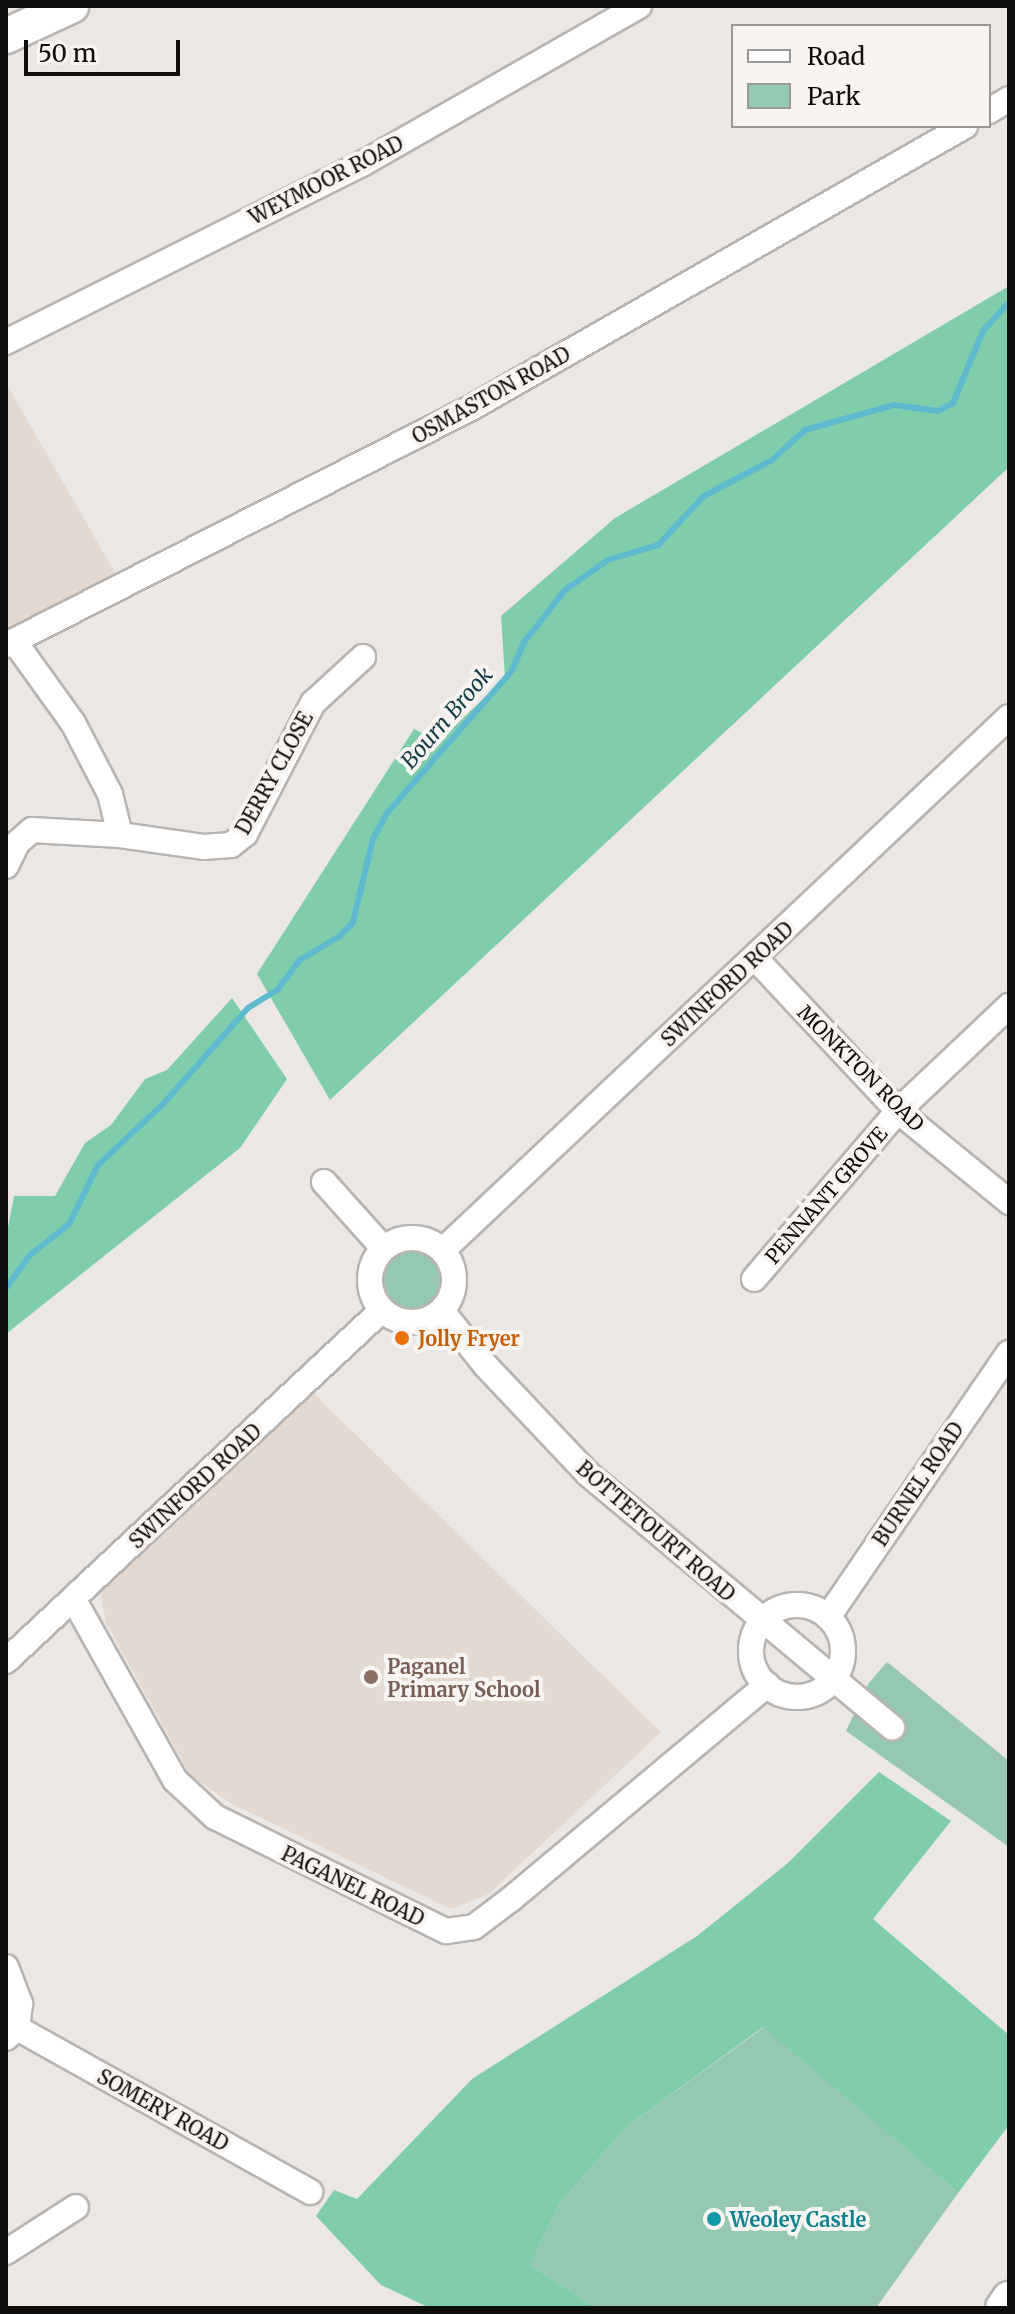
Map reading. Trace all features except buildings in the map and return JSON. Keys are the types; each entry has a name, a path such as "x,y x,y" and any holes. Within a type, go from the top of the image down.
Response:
{"street":[{"path":"6,36 71,6"},
{"name":"WEYMOOR ROAD","path":"6,342 362,164 639,6"},
{"path":"991,110 1009,99"},
{"name":"OSMASTON ROAD","path":"10,643 471,408 961,128"},
{"path":"10,643 73,723 110,794 120,835"},
{"name":"DERRY CLOSE","path":"6,866 17,843 32,830 120,835 203,847 231,845 245,834 313,703 363,657"},
{"name":"SWINFORD ROAD","path":"443,1250 1009,717"},
{"name":"MONKTON ROAD","path":"755,958 898,1111 1009,1202"},
{"name":"PENNANT GROVE","path":"754,1279 898,1111 1009,1006"},
{"path":"324,1182 383,1248"},
{"path":"404,1238 422,1238 443,1250 455,1276 452,1297 442,1311 426,1320 408,1322 382,1310 370,1288 372,1265 383,1248 404,1238"},
{"name":"SWINFORD ROAD","path":"6,1661 382,1310"},
{"name":"BOTTETOURT ROAD","path":"442,1311 588,1474 761,1622 892,1727"},
{"name":"BURNEL ROAD","path":"828,1617 1009,1353"},
{"name":"PAGANEL ROAD","path":"74,1600 175,1780 215,1817 446,1931 474,1927 511,1899 767,1685"},
{"path":"794,1605 828,1617 843,1652 832,1680 804,1696 783,1695 767,1685 752,1660 752,1645 761,1622 794,1605"},
{"path":"6,1967 20,2004 11,2033"},
{"name":"SOMERY ROAD","path":"11,2033 310,2192"},
{"path":"6,2252 76,2207"},
{"path":"1003,2308 1009,2299"}],"shaded area":[{"path":"6,383 118,578 6,634"},
{"name":"Paganel Primary School","path":"313,1393 661,1732 489,1894 451,1909 232,1804 190,1775 106,1623 100,1589"}],"green space":[{"path":"1009,286 1009,467 330,1100 257,974 414,729 439,741 505,678 501,616 615,518"},
{"path":"232,998 287,1079 240,1148 6,1334 6,1238 14,1196 55,1196 85,1143 111,1125 145,1079 167,1070"},
{"path":"404,1240 420,1240 441,1251 452,1272 452,1288 441,1309 420,1320 404,1320 390,1314 378,1302 372,1288 372,1272 378,1258 390,1246"},
{"path":"887,1662 1009,1761 1009,1847 846,1731 868,1684"},
{"path":"879,1772 951,1821 873,1919 1009,2035 1009,2125 958,2193 763,2027 628,2126 560,2203 530,2265 596,2308 430,2308 381,2285 316,2216 334,2190 357,2199 472,2079 697,1936 788,1863"},
{"path":"764,2027 958,2193 876,2308 596,2308 530,2265 560,2203 628,2126"}],"waterway":[{"name":"Bourn Brook","path":"6,1288 29,1256 69,1224 98,1165 163,1104 248,1008 278,989 300,960 340,936 353,922 373,839 387,813 511,672 525,641 565,590 608,560 658,545 704,496 772,460 805,430 894,405 938,411 953,403 983,331 1009,302"}],"place":[{"name":"Jolly Fryer","path":"402,1338"},
{"name":"Paganel Primary School","path":"371,1677"},
{"name":"Weoley Castle","path":"714,2219"}]}
